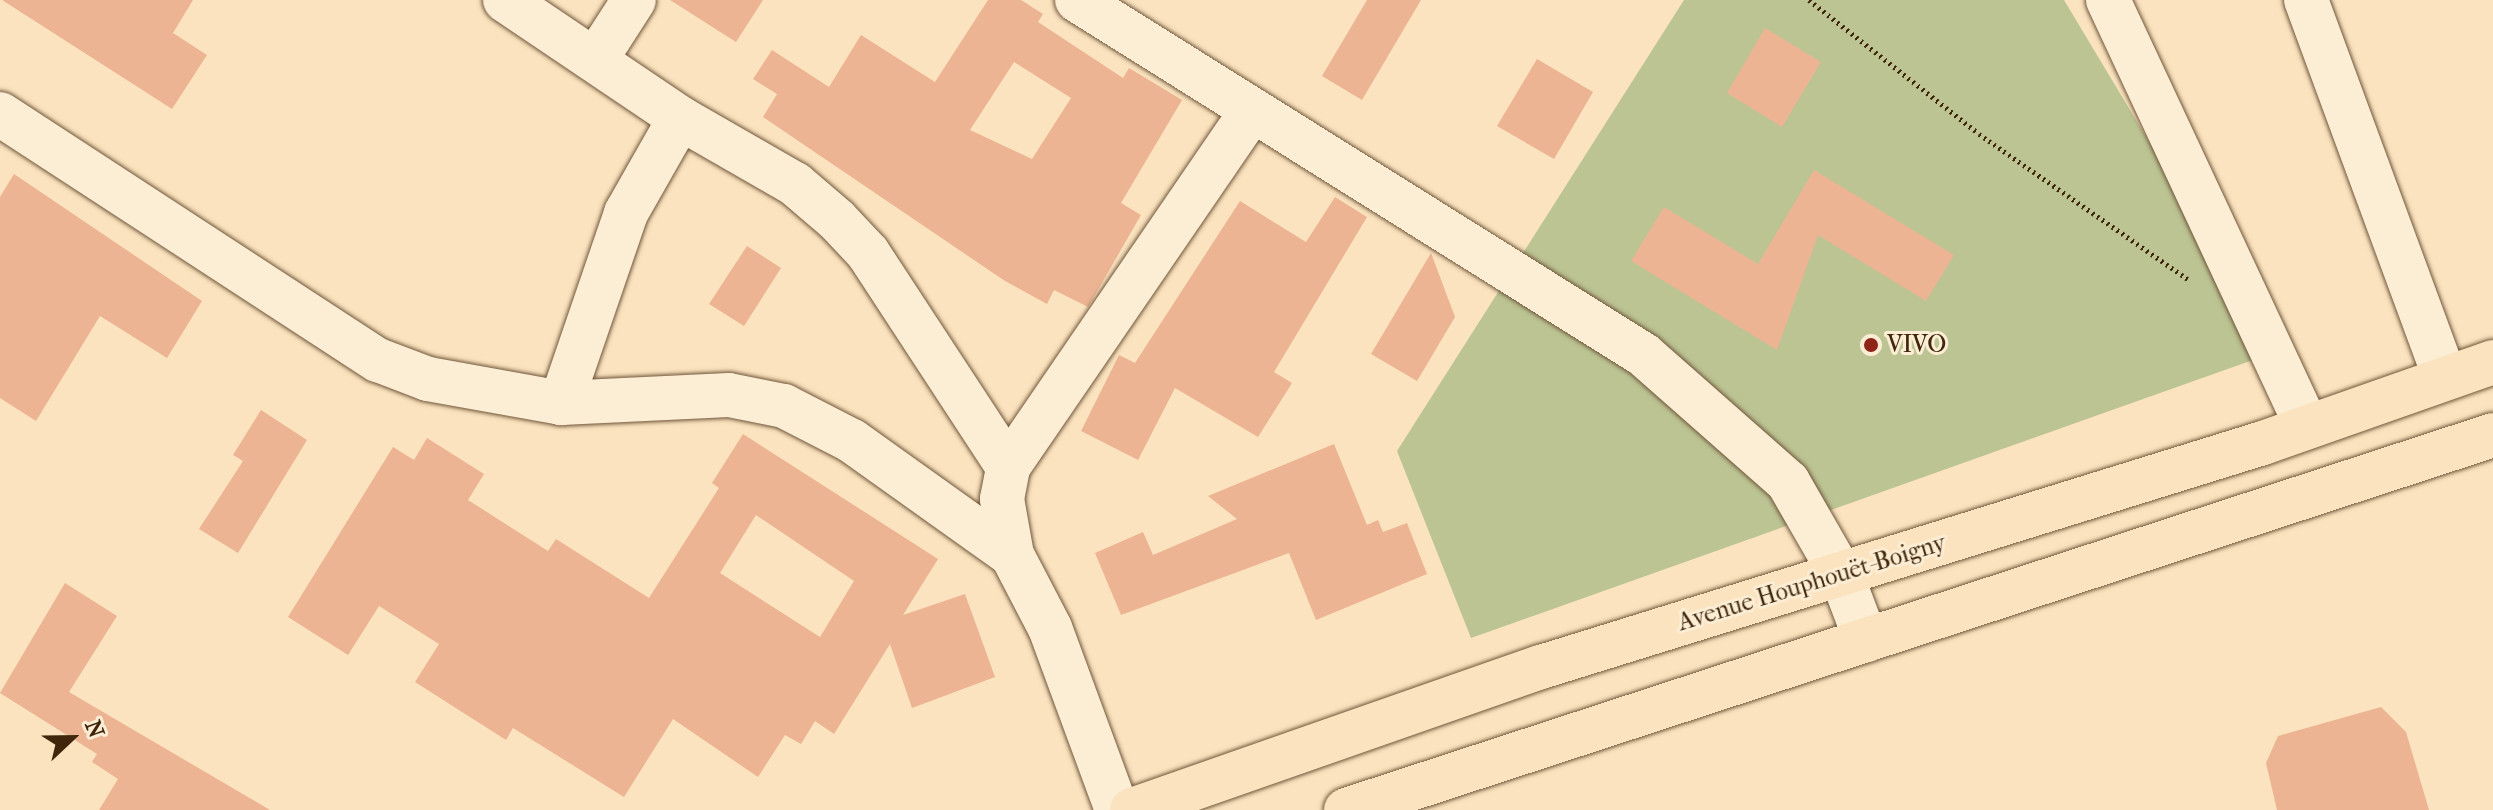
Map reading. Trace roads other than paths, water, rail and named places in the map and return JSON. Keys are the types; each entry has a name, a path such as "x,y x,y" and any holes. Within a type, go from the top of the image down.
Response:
{"highway":[{"name":"Avenue Houphouët-Boigny","path":"1132,810 1541,667 2307,427 2493,362"},
{"path":"1346,810 2493,435"}],"street":[{"path":"505,0 680,118 795,184 868,253 1008,467"},
{"path":"596,59 634,0"},
{"path":"1077,0 1251,112 1644,355 1788,482 1841,574 1866,640"},
{"path":"2108,0 2307,427"},
{"path":"2306,0 2445,377"},
{"path":"1117,810 1050,628 1012,555 1002,499 1008,467 1251,112"},
{"path":"0,114 378,360 428,379 561,403 729,395 784,406 852,441 1012,555"},
{"path":"561,403 621,225 680,118"}],"place":[{"name":"VIVO","path":"1871,345"}]}
